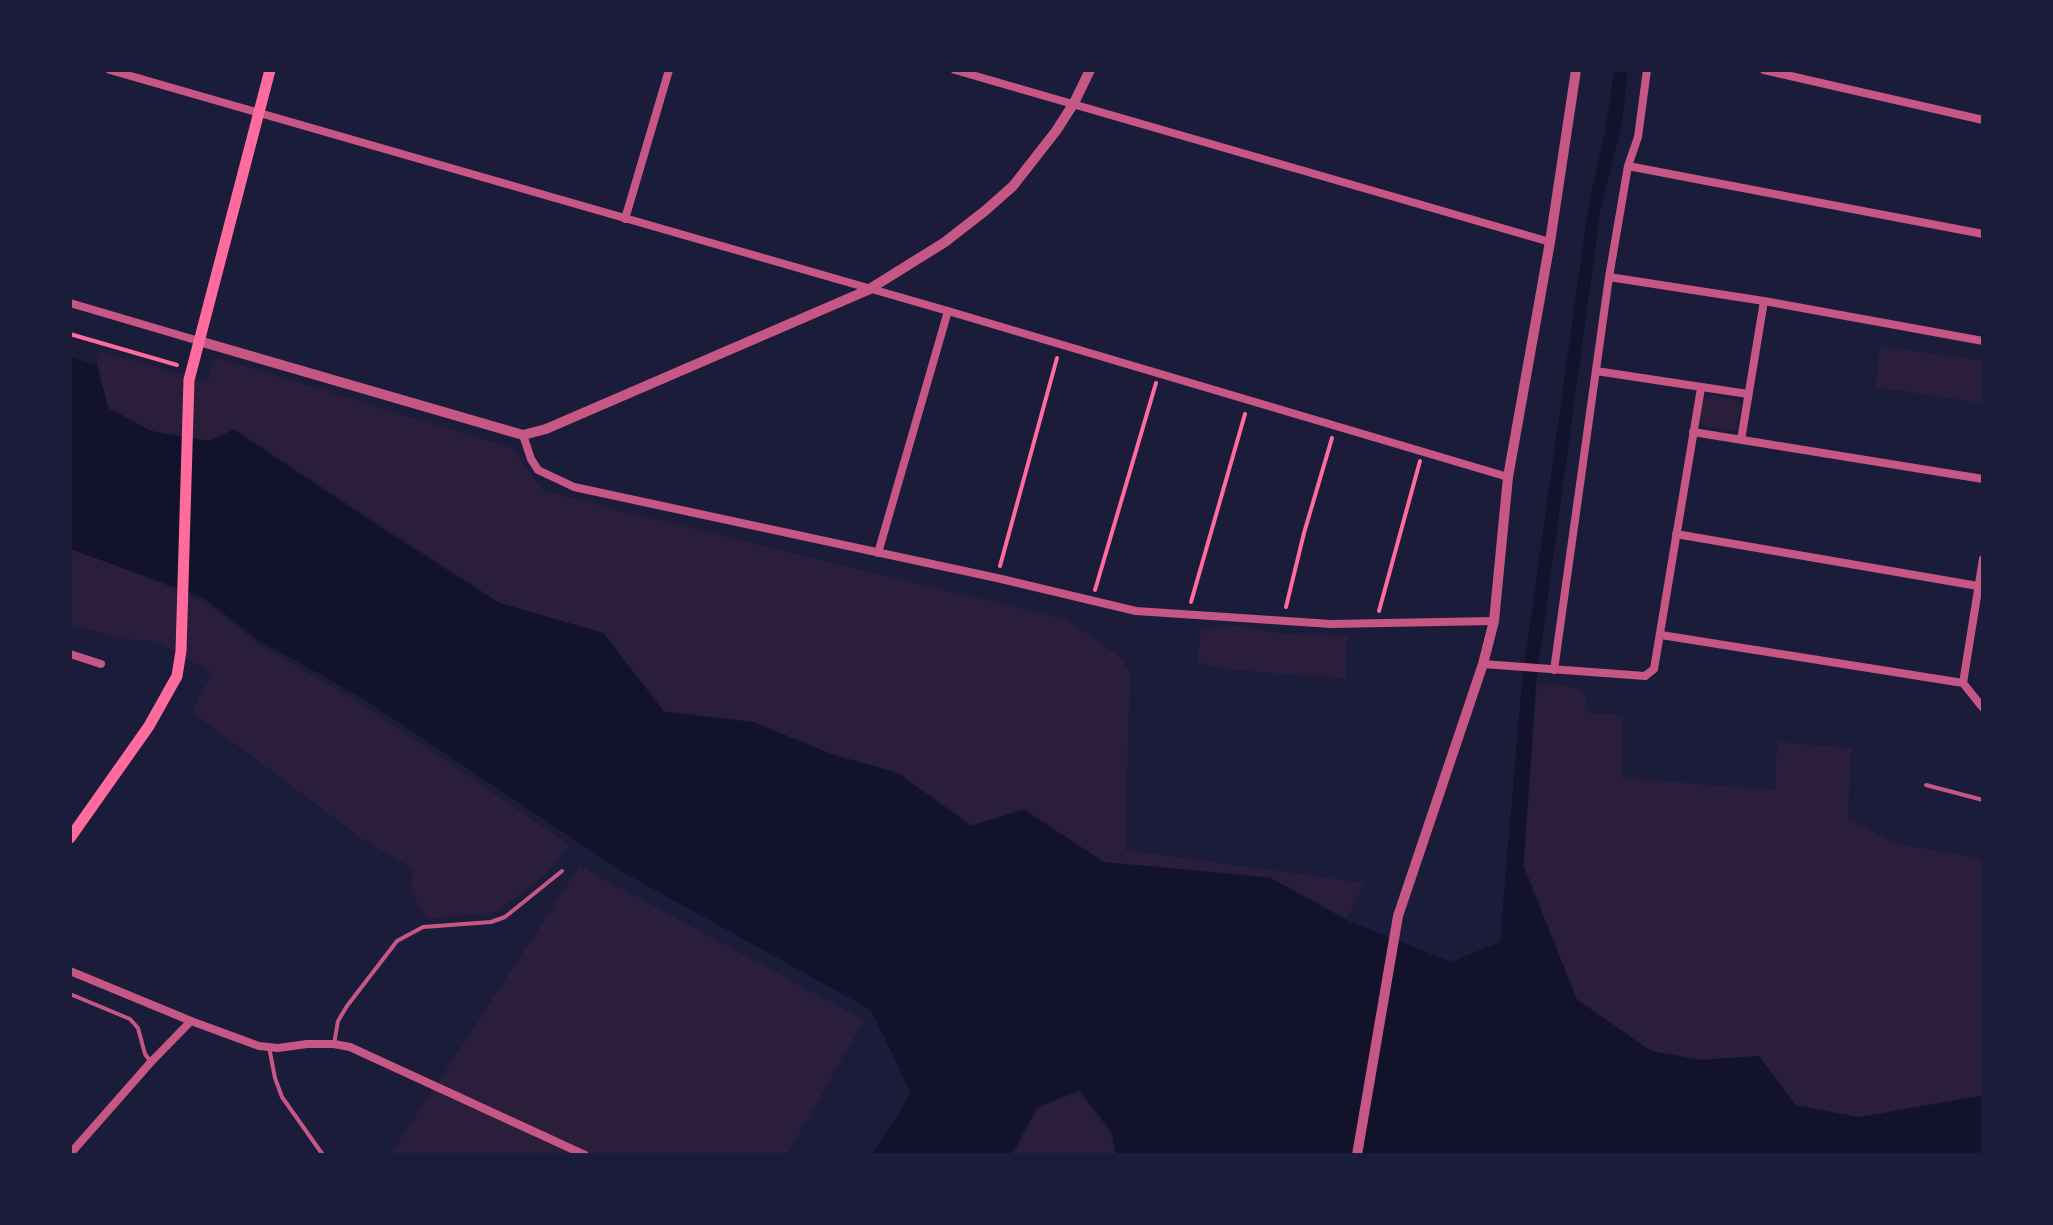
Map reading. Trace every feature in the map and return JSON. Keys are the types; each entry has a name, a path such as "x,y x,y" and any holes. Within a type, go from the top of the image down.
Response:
{"main road":[{"path":"70,838 164,702 177,676 182,651 190,375 270,70"}],"street":[{"path":"110,70 1508,477"},
{"path":"625,220 669,70"},
{"path":"955,70 1550,242"},
{"path":"70,304 524,435 546,429 868,290 945,242 1013,186 1035,160 1074,103 1090,70"},
{"path":"1357,1155 1398,916 1484,664 1494,622 1508,477 1576,70"},
{"path":"1554,670 1609,277 1628,166 1638,136 1646,70"},
{"path":"1764,70 1983,120"},
{"path":"1628,166 1983,234"},
{"path":"1609,277 1983,341"},
{"path":"1741,440 1764,301"},
{"path":"878,553 948,311"},
{"path":"1596,372 1748,394"},
{"path":"1484,664 1644,676 1654,669 1701,388"},
{"path":"1693,432 1983,479"},
{"path":"524,435 538,470 574,487 1136,611 1283,622 1494,622"},
{"path":"1676,534 1978,586"},
{"path":"1963,682 1978,621 1983,559"},
{"path":"1660,635 1963,682 1983,708"},
{"path":"70,654 101,664"},
{"path":"70,971 259,1046 350,1047 586,1155"},
{"path":"70,1154 190,1021"}],"lane":[{"path":"1926,784 1983,800"},
{"path":"334,1044 338,1021 346,1006 397,941 423,927 492,922 505,917 562,871"},
{"path":"70,994 130,1020 138,1028 151,1062"},
{"path":"269,1047 282,1097 323,1155"}],"path":[{"path":"70,334 190,375"},
{"path":"997,578 1061,344"},
{"path":"1092,600 1159,374"},
{"path":"1188,614 1249,400"},
{"path":"1283,622 1336,426"},
{"path":"1375,624 1423,452"}],"shaded area":[{"path":"1614,70 1628,70 1621,128 1601,206 1536,683 1523,866 1577,1000 1651,1051 1701,1060 1759,1056 1796,1106 1859,1117 1983,1096 1983,1155 1116,1155 1112,1131 1079,1090 1037,1107 1011,1155 872,1155 911,1093 871,1010 626,874 361,697 257,639 203,597 70,549 70,357 97,365 108,408 151,431 208,441 234,430 499,603 603,633 664,712 753,722 833,755 897,773 971,826 1024,810 1104,862 1270,878 1346,920 1451,962 1500,942 1522,682 1589,203"},
{"path":"1880,346 1983,361 1983,403 1875,387"},
{"path":"100,351 208,382 214,357 512,448 542,490 1067,620 1119,656 1130,672 1125,850 1364,883 1347,919 1270,877 1104,862 1024,809 972,825 897,772 833,754 753,722 664,711 604,633 500,603 234,429 208,441 152,431 108,408 97,365"},
{"path":"1711,395 1738,400 1741,405 1736,430 1701,423 1701,405"},
{"path":"70,549 208,604 258,644 355,700 570,845 544,876 497,912 428,919 411,893 412,868 364,840 192,712 212,673 156,641 121,639 70,624"},
{"path":"1238,626 1284,634 1347,636 1346,678 1219,668 1197,662 1201,628"},
{"path":"1537,684 1582,690 1590,713 1623,715 1622,778 1775,790 1777,742 1851,748 1848,819 1897,844 1983,859 1983,1095 1859,1117 1796,1105 1759,1056 1701,1060 1651,1051 1577,999 1524,865"},
{"path":"580,866 864,1020 787,1155 390,1155"},
{"path":"1079,1092 1110,1132 1115,1155 1013,1155 1038,1108"}]}
